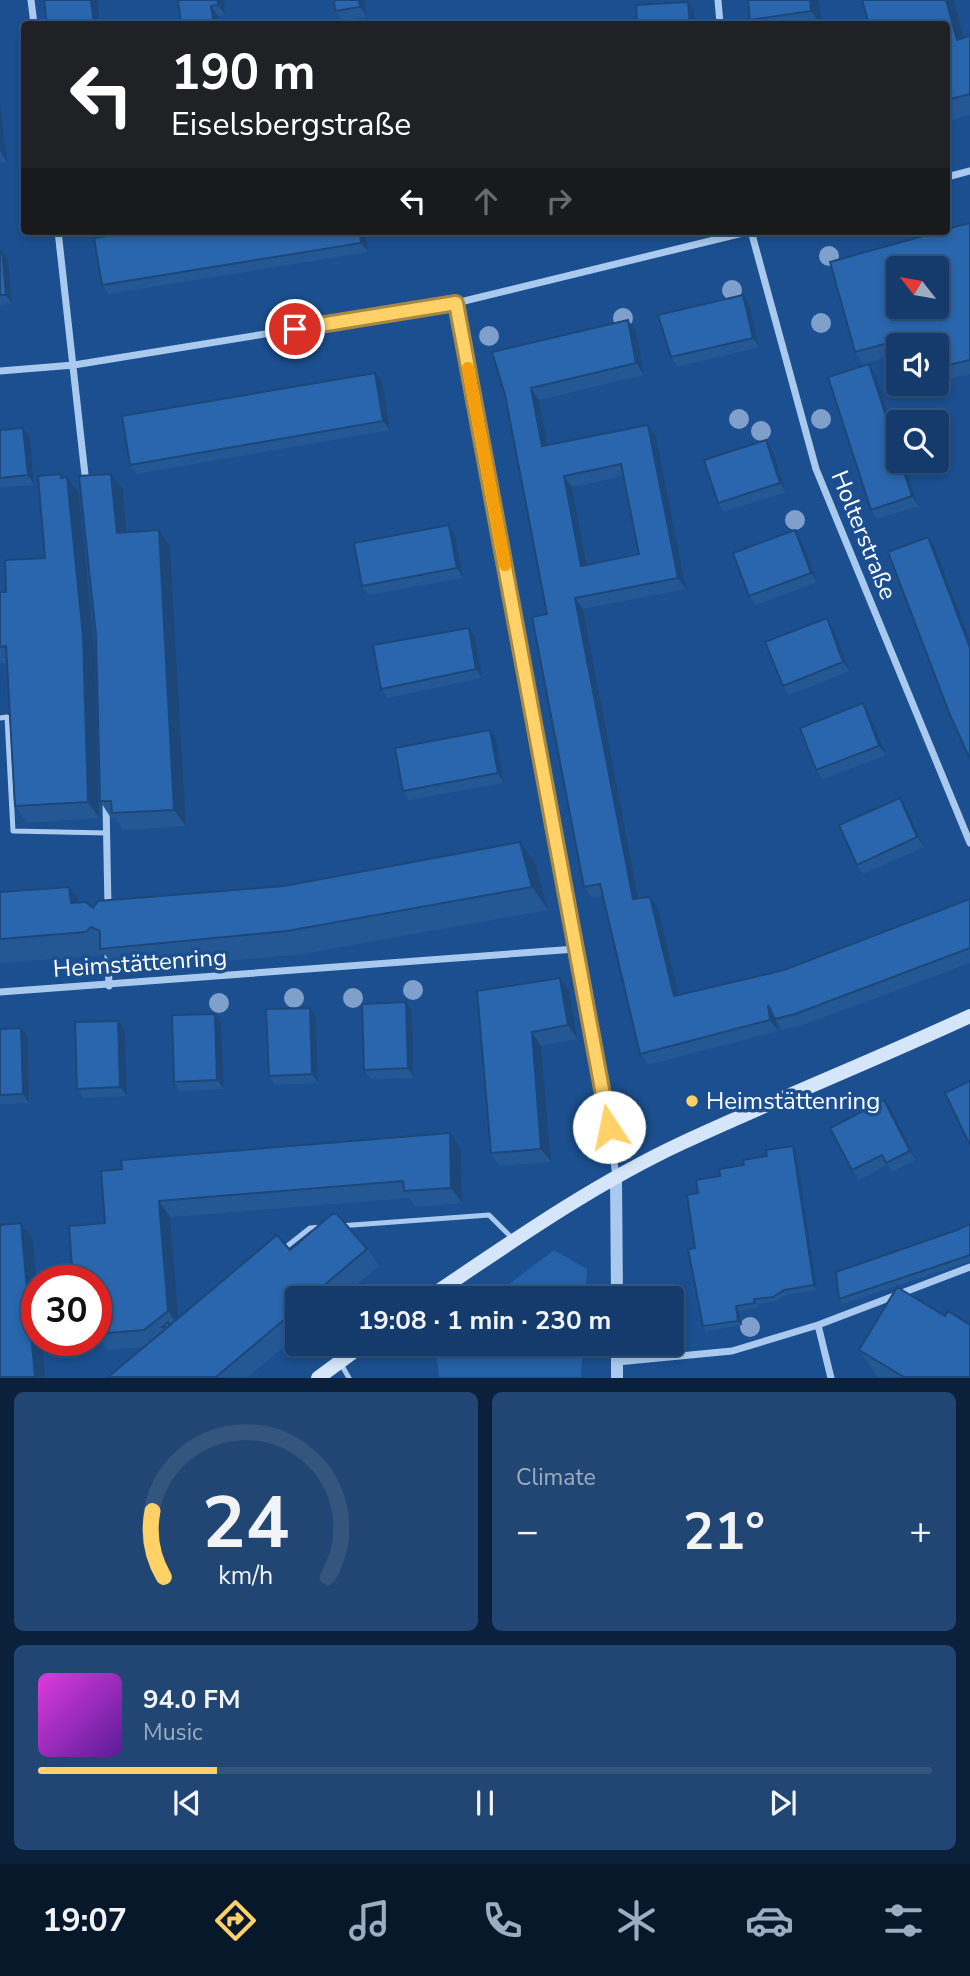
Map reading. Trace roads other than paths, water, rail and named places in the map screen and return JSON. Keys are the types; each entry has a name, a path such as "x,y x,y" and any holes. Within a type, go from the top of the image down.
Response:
{"main road":[{"path":"445,1286 514,1239 681,1143 847,1073 970,1016"},
{"path":"318,1377 347,1356"}],"street":[{"path":"31,0 34,21"},
{"path":"718,0 720,21"},
{"path":"950,176 970,171"},
{"path":"58,235 86,493"},
{"path":"0,371 74,365 456,303 735,235"},
{"name":"Holterstraße","path":"752,235 816,470 970,844"},
{"path":"456,303 616,1178 617,1286"},
{"path":"106,799 108,915"},
{"name":"Heimstättenring","path":"0,992 109,986 576,949"},
{"path":"108,956 109,986"},
{"path":"617,1362 658,1361 732,1351 818,1325 970,1267"},
{"path":"818,1325 831,1377"},
{"path":"617,1356 617,1377"}],"lane":[{"path":"0,718 7,717 13,831 107,832"},
{"path":"279,1253 310,1228 489,1215 514,1239"},
{"path":"340,1361 349,1377"}],"place":[{"name":"Heimstättenring","path":"692,1101"}]}
